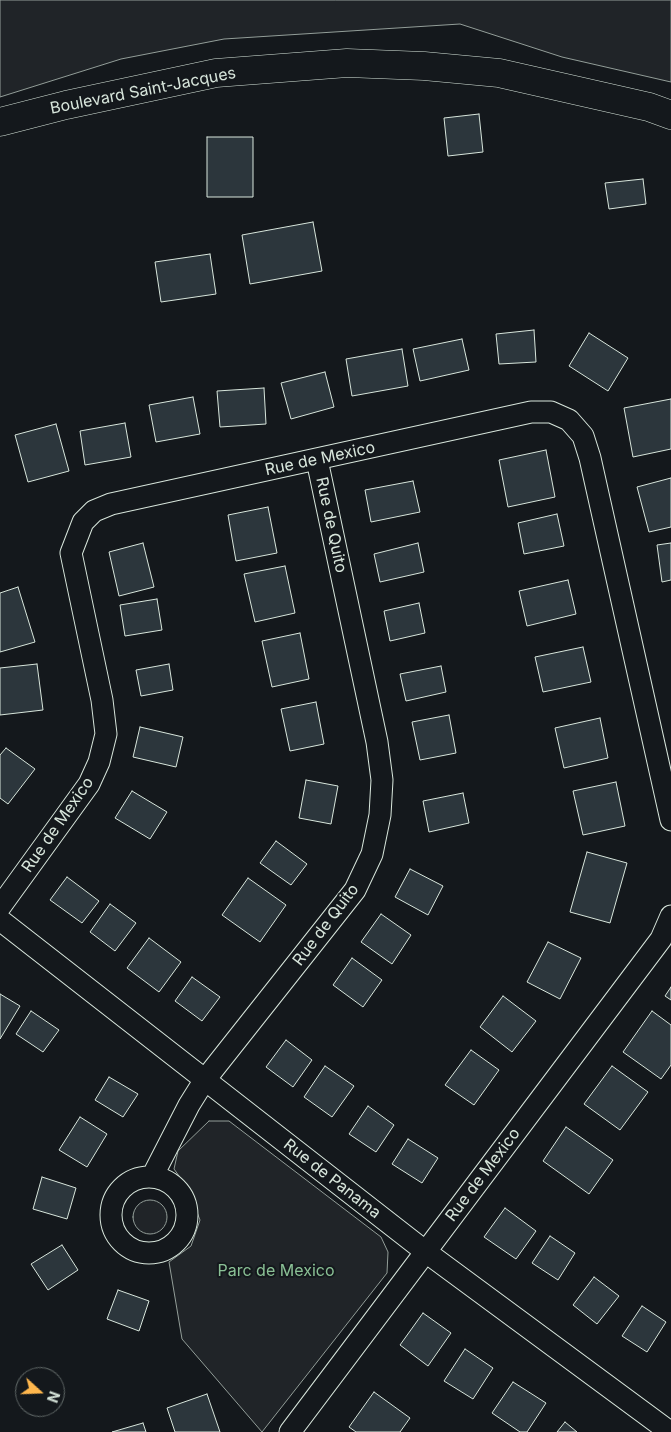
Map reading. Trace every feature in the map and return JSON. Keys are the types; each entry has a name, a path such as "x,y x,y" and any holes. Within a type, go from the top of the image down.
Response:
{"street":[{"name":"Boulevard Saint-Jacques","path":"0,122 66,105 216,73 348,63 424,66 499,73 649,107 671,115"},
{"name":"Rue de Mexico","path":"0,907 89,784 99,762 106,734 102,700 71,553 83,522 94,511 111,504 531,412 551,412 569,420 584,436 671,820"},
{"name":"Rue de Quito","path":"152,1176 204,1081 355,890 372,854 380,815 382,780 377,742 317,460"},
{"name":"Rue de Mexico","path":"290,1432 661,939 671,916"},
{"name":"Rue de Panama","path":"0,920 204,1081 426,1252 670,1432"}],"green space":[{"path":"0,0 671,0 671,82 562,57 460,24 224,39 121,59 0,97"},
{"name":"Parc de Mexico","path":"209,1121 229,1121 381,1237 388,1252 387,1273 262,1432 182,1339 169,1262 191,1246 200,1220 187,1187 174,1169 178,1151"},
{"path":"150,1200 157,1201 162,1205 166,1210 166,1224 162,1229 157,1233 150,1234 143,1233 138,1229 134,1224 133,1217 134,1210 138,1205 143,1201"}],"building":[{"path":"479,114 483,152 448,156 444,118"},
{"path":"207,137 253,137 253,197 207,197"},
{"path":"643,179 646,204 609,209 605,183"},
{"path":"313,222 322,271 250,284 242,235"},
{"path":"210,254 216,294 161,302 155,262"},
{"path":"534,330 536,362 499,364 496,334"},
{"path":"589,333 628,358 608,391 569,366"},
{"path":"462,339 469,370 420,381 413,349"},
{"path":"402,349 408,386 352,396 346,359"},
{"path":"325,372 334,407 291,419 281,383"},
{"path":"264,388 266,424 220,427 217,391"},
{"path":"193,397 200,434 156,442 149,405"},
{"path":"671,399 671,449 633,457 624,408"},
{"path":"125,423 131,457 85,465 80,431"},
{"path":"56,424 69,471 28,482 15,435"},
{"path":"546,450 555,497 508,507 499,460"},
{"path":"671,478 671,527 649,532 637,487"},
{"path":"413,481 420,512 371,522 365,490"},
{"path":"268,507 277,553 236,561 228,515"},
{"path":"557,514 564,546 524,554 518,523"},
{"path":"143,543 154,587 119,596 109,552"},
{"path":"418,543 424,572 380,582 374,554"},
{"path":"671,543 671,580 662,582 657,545"},
{"path":"285,566 295,613 255,622 244,574"},
{"path":"568,580 576,614 527,626 519,591"},
{"path":"18,587 35,642 0,652 0,593"},
{"path":"157,599 162,630 125,636 120,605"},
{"path":"419,603 425,633 390,641 384,611"},
{"path":"300,633 309,679 272,687 262,641"},
{"path":"583,647 591,682 543,692 535,657"},
{"path":"37,664 43,710 0,715 0,668"},
{"path":"169,664 173,690 141,696 136,670"},
{"path":"441,666 446,692 406,701 400,674"},
{"path":"316,702 324,744 290,751 281,709"},
{"path":"449,715 456,753 420,760 412,722"},
{"path":"600,718 608,758 564,768 555,728"},
{"path":"140,727 183,737 176,767 133,757"},
{"path":"6,748 35,769 8,804 0,798 0,755"},
{"path":"306,780 338,786 331,824 299,818"},
{"path":"616,782 625,826 583,835 573,791"},
{"path":"132,791 167,812 150,839 115,818"},
{"path":"463,793 469,823 429,832 423,801"},
{"path":"276,841 307,864 291,885 260,863"},
{"path":"587,852 627,863 610,923 570,912"},
{"path":"410,869 443,886 428,915 395,897"},
{"path":"67,877 99,901 82,923 50,900"},
{"path":"248,878 286,905 260,942 222,915"},
{"path":"110,904 136,923 115,951 90,932"},
{"path":"381,914 411,935 392,964 361,942"},
{"path":"149,938 181,962 159,992 127,968"},
{"path":"548,942 581,958 560,999 527,982"},
{"path":"352,958 382,980 363,1007 333,985"},
{"path":"192,977 220,997 202,1021 175,1001"},
{"path":"671,987 671,1000 665,996"},
{"path":"0,994 20,1006 0,1039"},
{"path":"503,996 536,1021 512,1052 480,1027"},
{"path":"31,1011 59,1030 43,1052 16,1034"},
{"path":"652,1011 671,1025 671,1065 661,1079 623,1052"},
{"path":"286,1040 312,1060 293,1087 266,1067"},
{"path":"471,1050 499,1070 474,1105 445,1085"},
{"path":"325,1066 354,1086 332,1117 304,1097"},
{"path":"612,1066 648,1092 620,1130 584,1104"},
{"path":"109,1077 138,1094 123,1117 95,1100"},
{"path":"368,1106 394,1125 376,1152 349,1134"},
{"path":"80,1117 107,1134 87,1167 59,1150"},
{"path":"566,1127 613,1160 589,1194 543,1161"},
{"path":"408,1139 438,1158 422,1183 392,1164"},
{"path":"42,1177 76,1188 67,1219 33,1209"},
{"path":"505,1208 536,1231 516,1259 484,1237"},
{"path":"550,1236 575,1253 558,1280 532,1263"},
{"path":"62,1245 78,1270 48,1290 31,1264"},
{"path":"594,1277 619,1296 597,1324 573,1305"},
{"path":"118,1290 149,1301 139,1331 107,1319"},
{"path":"642,1306 666,1322 647,1352 622,1336"},
{"path":"423,1313 451,1333 428,1366 400,1345"},
{"path":"465,1349 493,1368 473,1399 444,1381"},
{"path":"513,1382 546,1403 527,1432 520,1432 492,1413"},
{"path":"374,1392 410,1418 400,1432 356,1432 349,1427"},
{"path":"207,1394 220,1432 175,1432 167,1408"},
{"path":"565,1422 577,1432 557,1432"},
{"path":"143,1423 146,1432 112,1432"}]}
